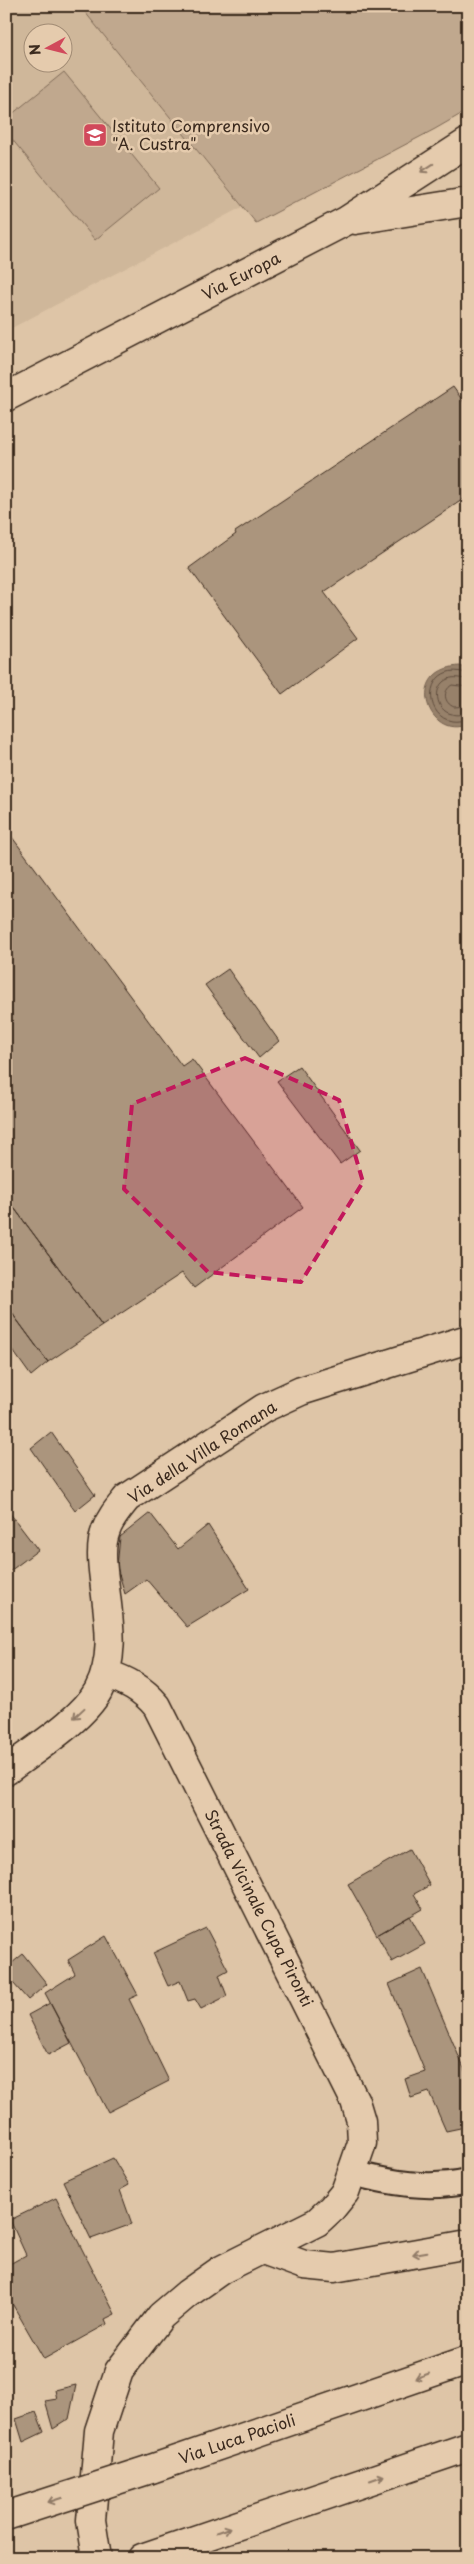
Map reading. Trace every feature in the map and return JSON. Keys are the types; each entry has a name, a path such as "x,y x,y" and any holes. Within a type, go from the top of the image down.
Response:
{"street":[{"name":"Via Europa","path":"6,397 346,221 468,142"},
{"path":"346,221 468,202"},
{"name":"Via della Villa Romana","path":"6,1771 82,1712 98,1691 108,1662 111,1634 102,1563 102,1544 105,1530 113,1515 127,1498 264,1408 279,1401 301,1391 468,1339"},
{"name":"Strada Vicinale Cupa Pironti","path":"97,2558 91,2520 99,2431 119,2371 161,2316 187,2294 221,2270 317,2222 345,2192 362,2143 361,2121 355,2100 157,1706 146,1693 131,1682 105,1673"},
{"path":"263,2250 304,2265 334,2268 468,2244"},
{"name":"Via Luca Pacioli","path":"6,2516 151,2469 468,2360"},
{"path":"142,2558 468,2447"}],"lane":[{"path":"352,2173 404,2184 438,2185 468,2181"}],"highlighted area":[{"path":"245,1058 339,1100 363,1182 301,1282 208,1272 124,1189 132,1104"}],"shaded area":[{"name":"Istituto Comprensivo \"A. Custra\"","path":"6,6 80,6 242,207 6,331"},
{"path":"80,6 468,6 468,110 256,223"},
{"path":"64,72 159,188 95,240 6,132 6,119"}],"water":[{"path":"460,666 468,669 468,724 454,727 442,723 433,714 428,703 427,690 432,679 442,670"}],"building":[{"path":"453,387 468,408 468,496 324,592 358,638 282,694 189,568 236,534 235,532"},
{"path":"6,829 182,1066 192,1059 303,1207 194,1288 182,1273 102,1326 6,1197"},
{"path":"228,969 279,1041 259,1058 205,985"},
{"path":"299,1066 360,1150 340,1164 277,1081"},
{"path":"6,1197 102,1326 48,1362 6,1305"},
{"path":"6,1305 48,1362 31,1376 6,1341"},
{"path":"51,1432 95,1495 75,1511 31,1448"},
{"path":"6,1508 38,1550 6,1574"},
{"path":"150,1513 178,1549 208,1525 249,1589 187,1627 146,1579 125,1594 117,1567 120,1537"},
{"path":"410,1849 430,1885 414,1894 423,1909 377,1935 348,1884"},
{"path":"410,1916 425,1944 392,1962 377,1935"},
{"path":"206,1928 228,1970 219,1975 227,1996 201,2009 195,1999 188,2001 180,1981 168,1986 153,1953"},
{"path":"106,1936 138,1995 129,1999 169,2081 108,2112 45,1993 75,1974 68,1960"},
{"path":"23,1954 47,1984 28,2000 13,1983 6,1988 6,1968"},
{"path":"422,1969 468,2078 468,2135 465,2127 446,2131 429,2092 411,2098 405,2079 425,2072 389,1984"},
{"path":"50,2003 71,2043 48,2055 28,2015"},
{"path":"113,2158 129,2185 120,2190 132,2224 91,2239 63,2181"},
{"path":"56,2198 115,2314 105,2319 107,2324 44,2359 6,2293 6,2266 26,2255 10,2220"},
{"path":"76,2385 69,2419 53,2429 45,2401 57,2399 55,2390"},
{"path":"36,2412 44,2432 23,2442 16,2419"}],"place":[{"name":"Istituto Comprensivo \"A. Custra\"","path":"95,135"}]}
